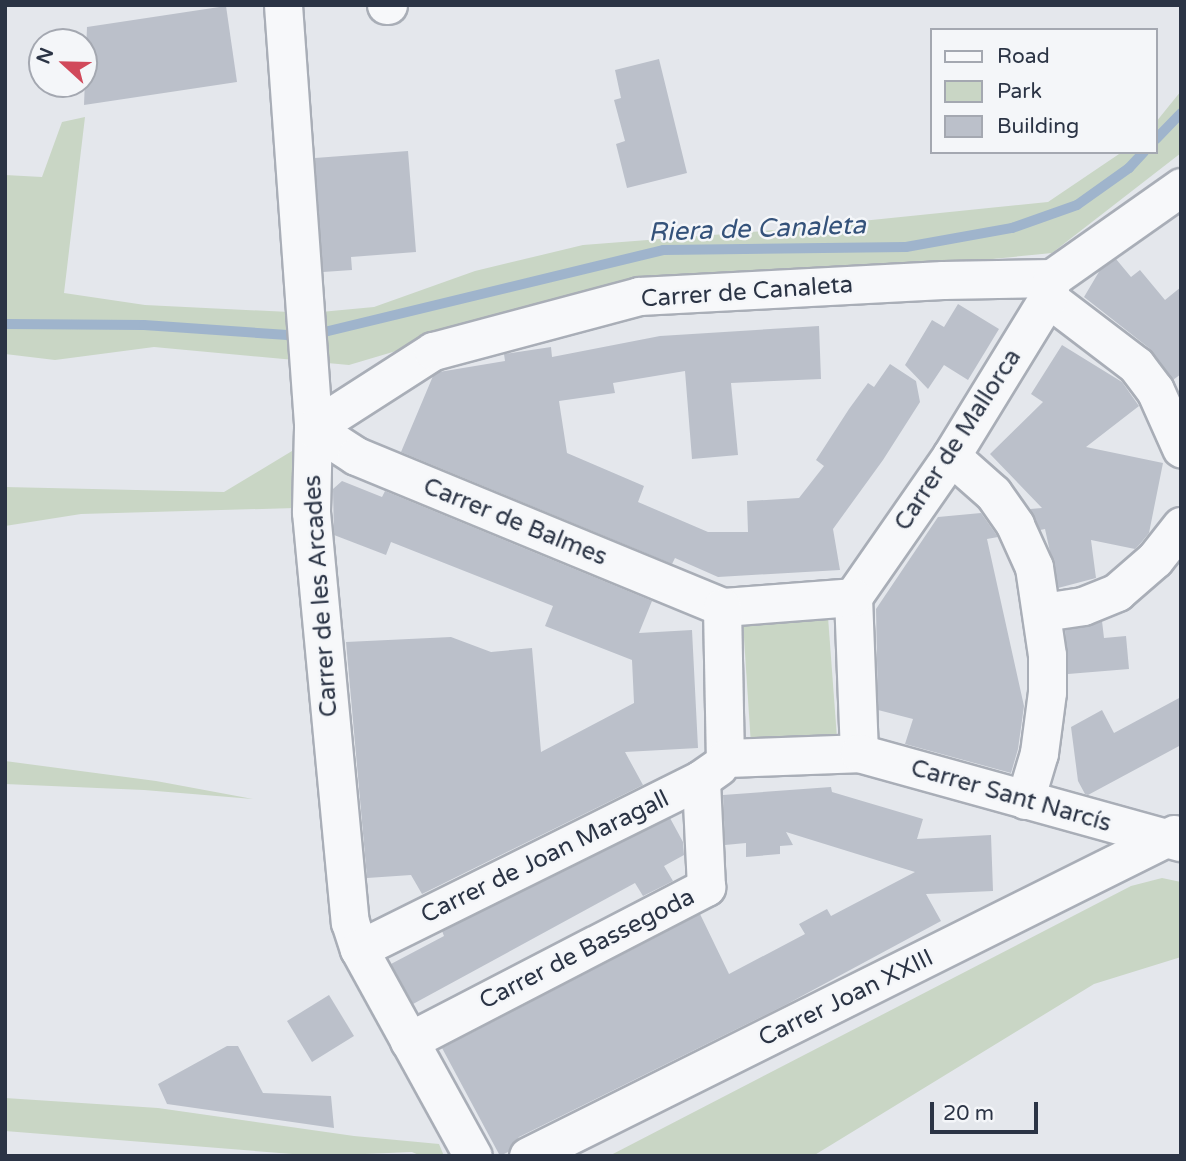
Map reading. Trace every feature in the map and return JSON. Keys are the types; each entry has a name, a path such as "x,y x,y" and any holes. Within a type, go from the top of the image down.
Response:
{"street":[{"name":"Carrer de les Arcades","path":"283,5 313,428 311,512 350,922 359,949 472,1156"},
{"path":"1181,187 1050,288 1136,365 1156,390 1181,448"},
{"name":"Carrer de Canaleta","path":"313,428 433,351 639,296 943,280 1050,288"},
{"name":"Carrer de Mallorca","path":"853,597 951,456 1050,288"},
{"name":"Carrer de Balmes","path":"313,428 356,456 722,607"},
{"path":"951,456 993,493 1015,525 1034,567 1043,612 1047,692 1039,754 1025,800"},
{"path":"1043,612 1083,607 1117,592 1155,559 1181,526"},
{"path":"713,768 722,607 853,597 859,753"},
{"name":"Carrer Sant Narcís","path":"713,768 859,753 1025,800 1175,837"},
{"name":"Carrer de Joan Maragall","path":"359,949 713,768"},
{"name":"Carrer de Bassegoda","path":"409,1041 706,887 713,768"},
{"name":"Carrer Joan XXIII","path":"528,1156 1175,837"}],"green space":[{"path":"1181,91 1181,153 1052,253 942,264 487,324 349,365 154,347 55,360 5,354 5,175 42,177 62,122 85,117 64,293 145,305 310,313 374,307 475,271 583,245 764,231 1048,202 1119,154 1158,154 1158,120"},
{"path":"292,451 295,508 81,514 5,526 5,487 224,492"},
{"path":"828,617 837,738 751,745 743,623"},
{"path":"5,761 156,781 253,799 144,790 5,784"},
{"path":"1162,878 1181,882 1181,957 1094,984 813,1156 609,1156 1131,886"},
{"path":"5,1098 158,1108 354,1136 439,1144 444,1156 421,1156 412,1152 318,1156 5,1131"}],"building":[{"path":"226,6 237,82 84,105 84,98 98,98 98,28 87,27"},
{"path":"659,59 687,173 627,188 616,144 625,141 614,100 621,98 615,70"},
{"path":"408,151 416,252 351,257 352,270 323,272 315,158"},
{"path":"1116,259 1131,277 1140,270 1165,300 1181,287 1181,374 1173,380 1149,348 1084,297 1100,270"},
{"path":"958,304 999,329 968,380 944,365 928,389 905,365 932,320 944,327"},
{"path":"819,326 821,379 731,383 738,455 692,459 685,371 613,383 615,393 559,401 567,453 644,486 638,502 708,532 748,532 747,501 799,498 824,466 816,460 849,409 868,383 874,387 890,364 916,381 920,402 883,460 833,529 840,570 718,577 675,558 672,564 401,452 433,376 439,372 505,361 504,354 551,347 552,357 660,336"},
{"path":"1062,345 1122,382 1139,406 1086,447 1163,463 1149,533 1140,544 1135,549 1091,540 1096,578 1058,588 1045,529 1040,530 1030,509 1042,508 990,454 1043,402 1031,394"},
{"path":"342,481 382,497 385,491 652,601 639,633 692,630 698,748 625,752 643,785 422,894 411,875 367,878 346,642 451,637 491,652 532,648 541,752 634,703 632,660 545,626 553,606 391,542 386,555 334,535 333,489"},
{"path":"981,513 998,537 987,539 1024,706 1018,749 1011,773 905,744 913,719 878,710 876,609 938,517"},
{"path":"1102,621 1104,638 1126,636 1129,669 1068,674 1065,630"},
{"path":"1181,697 1181,745 1088,795 1085,794 1078,781 1071,727 1102,710 1114,733"},
{"path":"831,787 832,792 923,819 917,839 991,835 993,891 926,894 941,921 787,1004 519,1137 508,1152 500,1156 442,1048 700,914 729,974 805,934 799,924 827,909 831,916 915,872 786,832 793,845 780,846 780,854 746,857 746,843 725,845 723,795"},
{"path":"670,818 683,842 684,855 664,866 673,881 643,896 635,883 413,1004 391,964 444,936 442,931"},
{"path":"329,995 354,1036 312,1062 287,1021"},
{"path":"227,1046 238,1046 263,1093 331,1096 334,1128 167,1104 158,1084"}],"waterway":[{"name":"Riera de Canaleta","path":"1158,137 1181,113"},
{"name":"Riera de Canaleta","path":"316,334 663,250 906,247 1012,228 1077,205 1129,168 1142,154"},
{"path":"5,324 144,325 288,335"}]}
